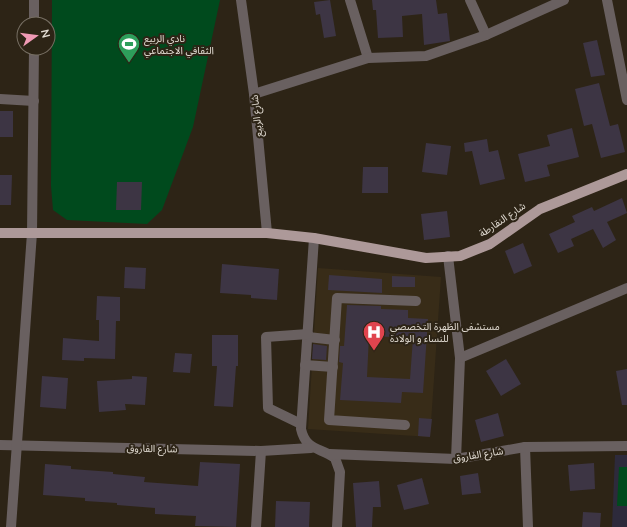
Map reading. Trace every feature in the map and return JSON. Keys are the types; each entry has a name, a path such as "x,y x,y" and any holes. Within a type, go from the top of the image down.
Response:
{"main road":[{"name":"شارع النقارطة","path":"0,233 267,233 314,238 426,258 460,256 490,244 540,209 627,174"}],"street":[{"path":"34,0 34,16"},
{"name":"شارع الربيع","path":"241,0 254,94 267,233"},
{"path":"350,0 368,58"},
{"path":"470,0 486,35"},
{"path":"254,94 368,58 426,56 486,35 564,0"},
{"path":"607,0 627,100"},
{"path":"11,527 32,233 34,56"},
{"path":"0,99 34,101"},
{"path":"312,448 303,438 301,424 314,238"},
{"path":"448,256 460,358 456,459"},
{"path":"460,358 627,288"},
{"path":"405,425 329,420 337,298 416,301"},
{"path":"301,424 268,408 266,337 308,335 335,340"},
{"path":"305,365 333,367"},
{"name":"شارع الفاروق","path":"0,445 261,451 312,448 330,454 456,459 525,447 627,446"},
{"path":"525,447 528,527"},
{"path":"256,527 261,451"},
{"path":"330,454 335,458 340,472 337,527"}],"shaded area":[{"name":"مستشفى الظهرة التخصصي للنساء و الولادة","path":"318,268 441,277 430,437 308,429"},
{"path":"615,455 627,455 627,527 612,527"}],"green space":[{"name":"نادي الربيع الثقافي الاجتماعي","path":"52,0 220,0 193,127 162,210 147,224 67,220 53,210 51,186 52,56 56,56 56,16 52,16"},
{"path":"619,467 627,467 627,506 617,506"}],"building":[{"path":"330,0 336,36 324,38 320,14 316,15 314,2"},
{"path":"372,0 436,0 438,14 447,13 450,41 424,45 422,14 402,16 403,37 378,38 376,10 373,10"},
{"path":"597,40 605,75 591,77 583,43"},
{"path":"599,83 610,126 618,124 625,152 601,158 592,124 584,126 575,89"},
{"path":"0,111 13,111 13,137 0,137"},
{"path":"572,128 579,157 547,165 550,176 525,182 518,154 550,146 547,135"},
{"path":"487,139 489,152 498,150 505,179 480,185 472,151 465,152 464,143"},
{"path":"426,143 451,146 447,175 422,172"},
{"path":"363,167 388,167 388,193 362,193"},
{"path":"0,175 12,175 11,205 0,205"},
{"path":"117,182 142,182 141,210 116,210"},
{"path":"622,198 627,213 607,222 616,240 603,248 593,229 571,239 574,246 558,253 549,234 575,222 572,216 592,207 594,211"},
{"path":"447,211 450,237 424,240 421,214"},
{"path":"523,243 532,266 514,274 505,251"},
{"path":"222,264 279,269 277,300 251,298 251,295 220,293"},
{"path":"125,267 146,268 145,289 124,288"},
{"path":"329,275 382,279 382,293 328,290"},
{"path":"392,276 415,277 415,287 392,287"},
{"path":"97,296 120,297 120,321 116,321 115,359 84,358 84,361 62,360 63,338 99,341 99,320 96,320"},
{"path":"347,305 381,306 381,309 408,310 408,318 428,319 423,393 402,392 401,403 340,400 343,363 339,362 340,346 344,346","holes":["369,336 413,338 410,379 367,377"]},
{"path":"212,335 238,335 238,366 236,366 233,407 214,406 217,366 212,366"},
{"path":"313,344 327,346 326,360 312,359"},
{"path":"175,353 192,354 190,373 173,372"},
{"path":"506,359 521,384 501,396 486,371"},
{"path":"627,369 627,405 622,405 616,371"},
{"path":"42,376 68,378 66,409 40,407"},
{"path":"132,376 147,377 145,405 125,404 126,410 99,412 97,381 132,379"},
{"path":"498,413 504,436 481,442 475,420"},
{"path":"419,418 432,419 430,437 418,436"},
{"path":"200,462 240,464 236,527 195,526 196,516 155,514 155,508 85,501 85,498 43,495 45,464 71,466 71,469 113,472 113,474 145,477 144,482 198,486"},
{"path":"594,463 595,489 570,491 568,465"},
{"path":"478,473 481,493 462,495 460,476"},
{"path":"422,478 429,504 404,510 397,485"},
{"path":"379,481 381,507 373,507 372,527 356,527 353,483"},
{"path":"276,501 310,502 309,527 275,527"},
{"path":"583,512 601,513 600,527 582,527"}],"place":[{"name":"نادي الربيع الثقافي الاجتماعي","path":"129,64"},
{"name":"مستشفى الظهرة التخصصي للنساء و الولادة","path":"374,352"}]}
